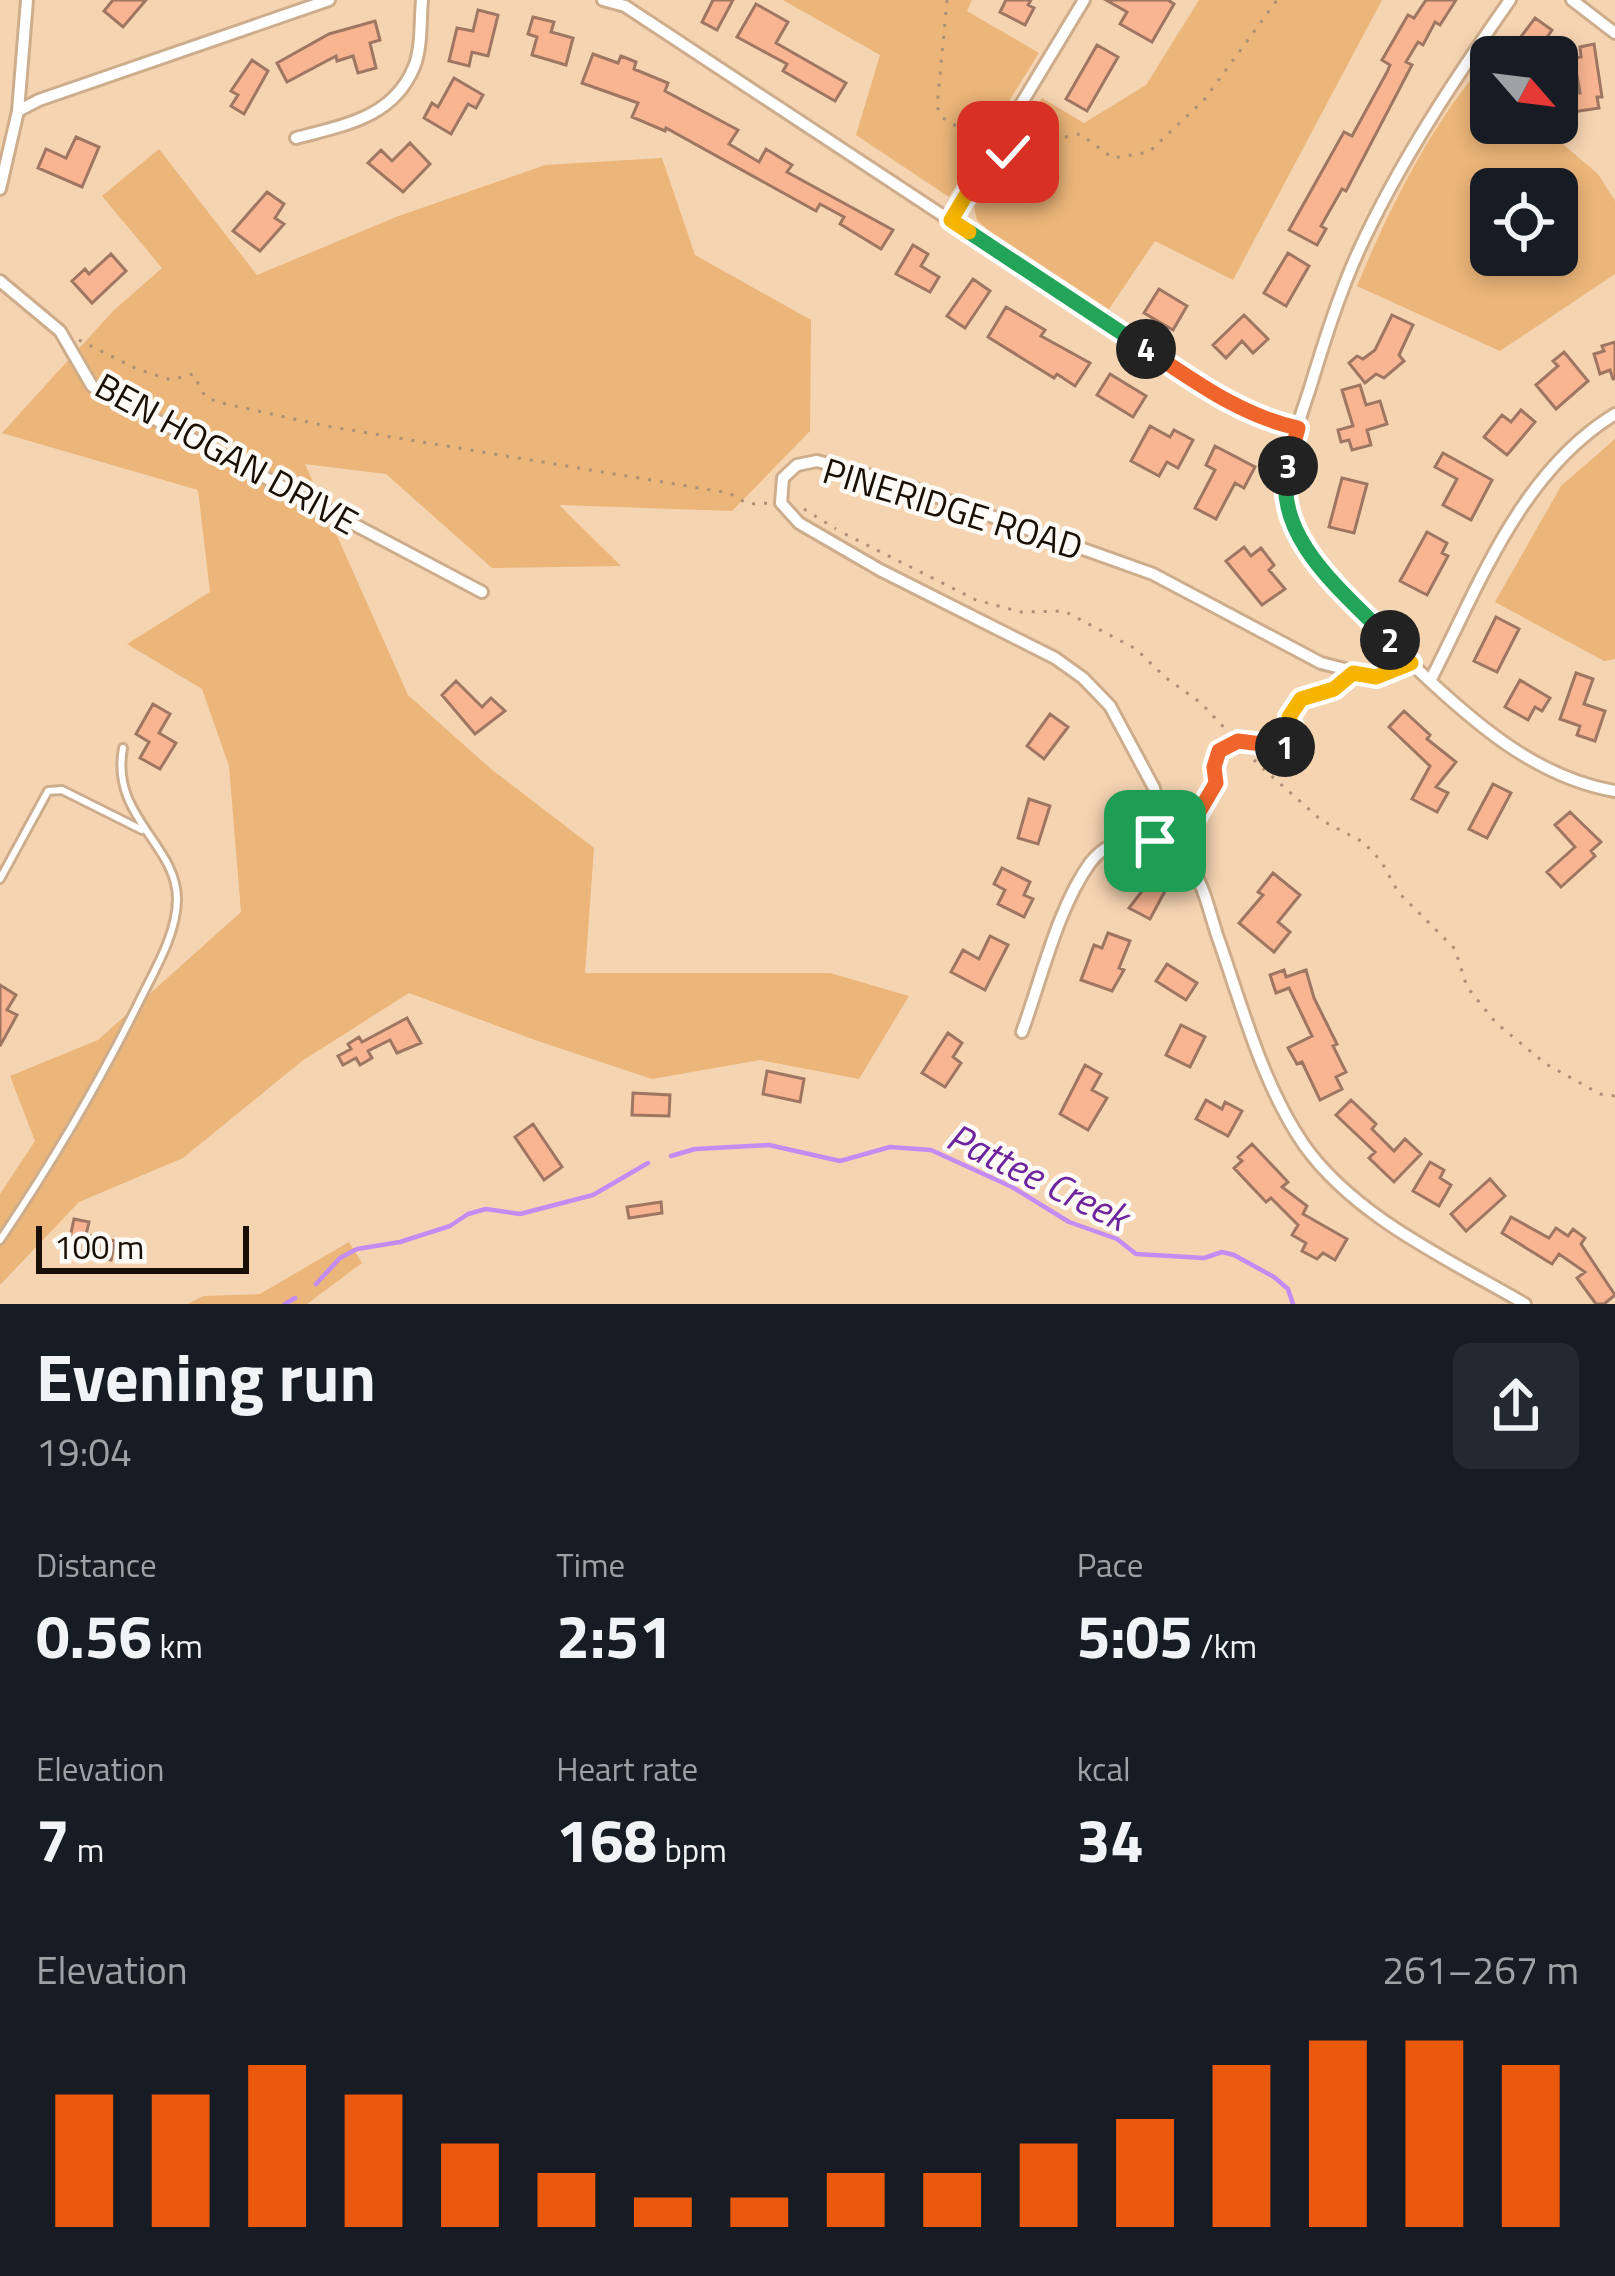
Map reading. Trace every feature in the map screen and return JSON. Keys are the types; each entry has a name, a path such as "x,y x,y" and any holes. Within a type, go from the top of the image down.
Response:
{"street":[{"path":"0,187 18,111 27,0"},
{"path":"296,138 366,119 393,102 416,65 422,0"},
{"path":"603,0 627,3 1218,398 1270,422 1298,428"},
{"path":"951,220 1084,0"},
{"path":"1510,0 1438,103 1359,251 1298,428 1285,479 1289,514 1319,565 1430,681 1511,748 1581,782 1615,791"},
{"path":"1572,0 1615,33"},
{"path":"18,111 324,1"},
{"name":"BEN HOGAN DRIVE","path":"0,281 60,331 92,386 482,592"},
{"path":"1430,681 1523,505 1565,452 1615,414"},
{"name":"PINERIDGE ROAD","path":"1160,809 1154,788 1110,706 1083,678 1055,658 934,601 799,523 781,503 783,478 797,465 817,461 904,484 1153,574 1321,663 1353,673"},
{"path":"1353,673 1376,677 1411,663"},
{"path":"1155,841 1160,809"},
{"path":"1022,1032 1071,899 1100,851 1137,838 1176,851 1194,872 1266,1076 1305,1146 1373,1211 1525,1304"}],"lane":[{"path":"0,1240 96,1090 172,927 178,897 168,862 142,830 121,783 124,748"},
{"path":"0,879 47,791 62,790 142,830"}],"path":[{"path":"947,0 937,107 944,118 970,137 1008,152 1080,134 1113,158 1149,152 1204,100 1277,0"},
{"path":"60,331 137,369 171,380 193,374 205,396 217,402 349,430 729,494 748,504 773,503"},
{"path":"795,506 976,600 1021,612 1064,611 1136,649 1322,820 1363,842 1381,861 1398,892 1455,949 1467,987 1496,1023 1546,1064 1600,1094 1615,1096"},
{"path":"1160,809 1196,817 1216,783 1219,751 1238,741 1291,747 1296,736 1289,717 1301,699 1334,689 1353,673"}],"shaded area":[{"path":"783,0 972,0 967,11 1039,53 949,197 856,135 880,55"},
{"path":"1199,0 1382,0 1233,280 1155,241 1109,309 989,231 977,220 974,207 1042,98 1084,123 1146,85"},
{"path":"1470,82 1470,144 1563,144 1598,174 1615,201 1615,274 1500,351 1357,286 1441,121"},
{"path":"159,149 257,275 396,217 545,165 662,158 695,255 811,320 810,431 732,511 559,505 621,566 492,568 386,474 305,464 408,695 491,769 594,848 585,973 830,973 909,996 859,1079 760,1060 652,1079 409,993 302,1061 183,1158 79,1202 0,1285 0,1194 35,1141 10,1076 98,1040 241,912 229,766 202,689 127,644 210,592 198,490 2,433 113,311 162,268 102,196"},
{"path":"1615,439 1615,659 1604,661 1495,602 1561,486"},
{"path":"349,1242 362,1263 307,1304 188,1304 203,1296 260,1294"}],"building":[{"path":"113,0 146,0 123,27 104,11"},
{"path":"713,0 733,0 717,30 702,22"},
{"path":"1006,0 1031,0 1028,5 1034,8 1025,25 1000,12"},
{"path":"1106,0 1168,0 1174,4 1152,42 1120,24 1127,12"},
{"path":"1426,0 1456,0 1406,62 1412,65 1346,191 1342,189 1321,226 1326,229 1317,245 1289,230 1344,132 1352,136 1387,72 1390,65 1382,60 1408,15 1414,18"},
{"path":"756,4 788,22 776,43 846,83 835,101 783,71 787,64 737,37"},
{"path":"478,10 498,15 488,56 472,52 469,66 449,61 457,28 473,31"},
{"path":"533,17 554,22 551,32 573,38 566,65 532,55 537,37 528,34"},
{"path":"1535,18 1552,30 1548,36 1522,36"},
{"path":"375,21 380,40 370,43 376,68 358,73 353,56 337,61 336,56 287,82 277,63 329,34"},
{"path":"1594,44 1602,97 1597,97 1599,108 1578,111 1578,57 1580,47"},
{"path":"1097,45 1118,57 1087,111 1066,99"},
{"path":"593,54 618,63 621,56 636,62 634,69 668,83 665,91 738,130 729,144 759,162 766,149 792,165 787,172 893,230 881,249 840,224 844,217 820,204 816,211 666,128 632,117 638,103 582,83"},
{"path":"252,60 268,71 244,114 231,106 238,95 231,91"},
{"path":"454,78 483,95 476,108 468,104 451,134 424,118 432,103 438,107"},
{"path":"76,137 99,147 82,187 38,168 46,149 66,158"},
{"path":"410,143 430,164 403,192 368,163 381,150 392,161"},
{"path":"267,192 284,204 275,218 284,224 260,251 233,231"},
{"path":"913,245 928,254 921,266 939,277 930,292 896,274"},
{"path":"1288,253 1309,266 1286,306 1264,293"},
{"path":"111,254 126,271 92,303 72,281 85,269 89,274"},
{"path":"973,279 990,291 965,328 947,316"},
{"path":"1159,289 1187,306 1173,330 1144,313"},
{"path":"1006,307 1045,330 1041,336 1090,363 1075,386 988,337"},
{"path":"1244,315 1268,339 1253,353 1242,341 1226,358 1213,345"},
{"path":"1392,315 1413,325 1399,355 1404,361 1384,378 1376,374 1365,383 1349,363 1375,350"},
{"path":"1615,342 1613,379 1610,370 1600,374 1594,354"},
{"path":"1564,352 1588,381 1556,409 1536,385 1558,366 1553,361"},
{"path":"1110,374 1146,396 1133,417 1097,395"},
{"path":"1360,385 1366,405 1380,401 1387,424 1367,430 1371,445 1352,450 1349,440 1341,442 1338,430 1353,426 1342,390"},
{"path":"1521,410 1535,422 1507,455 1484,437 1502,415 1511,422"},
{"path":"1150,426 1170,437 1174,430 1193,440 1178,468 1167,462 1159,476 1131,461"},
{"path":"1215,446 1255,467 1244,488 1235,483 1216,519 1195,508 1215,470 1206,465"},
{"path":"1443,453 1492,480 1471,520 1443,505 1457,479 1435,467"},
{"path":"1342,478 1367,484 1354,533 1329,527"},
{"path":"1427,532 1447,543 1442,553 1448,556 1427,595 1400,581"},
{"path":"1244,547 1251,556 1261,548 1274,565 1269,570 1285,589 1262,605 1226,561"},
{"path":"1496,617 1519,629 1497,672 1474,661"},
{"path":"1576,673 1593,679 1584,704 1605,711 1595,741 1577,735 1580,726 1560,719"},
{"path":"1520,680 1550,698 1542,711 1535,707 1528,720 1505,707"},
{"path":"456,681 482,707 491,698 505,711 475,734 442,695"},
{"path":"153,704 170,714 159,733 176,743 160,769 140,758 149,742 136,734"},
{"path":"1404,711 1430,735 1427,739 1456,762 1436,787 1448,793 1437,812 1412,799 1430,766 1389,727"},
{"path":"1050,714 1068,727 1044,759 1027,746"},
{"path":"1493,784 1511,793 1487,838 1469,829"},
{"path":"1029,799 1050,806 1038,844 1018,838"},
{"path":"1570,812 1601,842 1591,851 1595,856 1561,887 1547,872 1575,847 1555,825"},
{"path":"1002,868 1030,882 1024,895 1033,899 1024,917 998,904 1005,890 994,884"},
{"path":"1273,873 1300,895 1278,922 1290,932 1274,952 1239,923 1263,895 1258,892"},
{"path":"1149,882 1165,891 1150,919 1129,908"},
{"path":"1108,933 1130,941 1119,968 1124,970 1112,991 1081,980 1094,945 1102,948"},
{"path":"990,936 1008,945 985,990 951,972 963,950 979,959"},
{"path":"1167,964 1197,983 1186,1000 1156,981"},
{"path":"1284,970 1286,977 1306,970 1346,1072 1336,1077 1342,1089 1320,1100 1302,1062 1297,1064 1288,1048 1312,1036 1289,988 1276,993 1270,975"},
{"path":"0,985 16,995 7,1010 17,1015 0,1046"},
{"path":"407,1018 421,1043 397,1053 390,1040 368,1051 372,1058 360,1065 356,1058 343,1065 338,1056 351,1049 348,1044 359,1037 362,1042"},
{"path":"1181,1025 1205,1037 1190,1067 1166,1055"},
{"path":"948,1033 962,1043 953,1057 961,1063 945,1087 922,1073"},
{"path":"1085,1065 1101,1074 1092,1090 1107,1098 1088,1130 1060,1114"},
{"path":"767,1071 804,1079 800,1102 763,1094"},
{"path":"633,1093 670,1095 669,1116 632,1115"},
{"path":"1206,1100 1222,1109 1225,1102 1242,1111 1228,1136 1196,1119"},
{"path":"1351,1100 1376,1124 1372,1129 1394,1151 1405,1139 1421,1154 1394,1182 1369,1158 1375,1152 1336,1115"},
{"path":"533,1124 562,1167 544,1180 515,1137"},
{"path":"1252,1144 1288,1182 1282,1187 1307,1206 1303,1214 1347,1239 1335,1260 1323,1253 1317,1259 1302,1251 1306,1243 1292,1235 1298,1225 1271,1198 1266,1202 1234,1168"},
{"path":"1430,1162 1444,1170 1440,1178 1451,1185 1439,1206 1413,1191"},
{"path":"1490,1179 1505,1196 1466,1231 1451,1214"},
{"path":"661,1202 662,1213 629,1218 627,1207"},
{"path":"1511,1217 1549,1238 1556,1228 1568,1236 1573,1229 1585,1238 1581,1244 1615,1295 1596,1304 1577,1278 1585,1272 1559,1254 1552,1264 1502,1233"},
{"path":"74,1219 89,1222 86,1235 115,1241 111,1260 67,1251"}],"waterway":[{"name":"Pattee Creek","path":"671,1156 695,1149 769,1145 840,1161 890,1147 931,1150 1012,1187 1069,1222 1117,1239 1136,1254 1234,1255 1274,1277 1288,1289 1293,1304"},
{"name":"Pattee Creek","path":"316,1284 340,1258 357,1249 400,1242 486,1209 520,1214 593,1195 648,1163"},
{"name":"Pattee Creek","path":"285,1304 295,1298"}],"route":[{"path":"1008,152 995,147 951,220 1218,398 1270,422 1298,428 1285,479 1289,514 1298,535 1319,565 1411,663 1376,677 1353,673 1334,689 1301,699 1289,717 1296,736 1291,747 1238,741 1219,751 1216,783 1196,817 1160,809 1155,841"}]}
